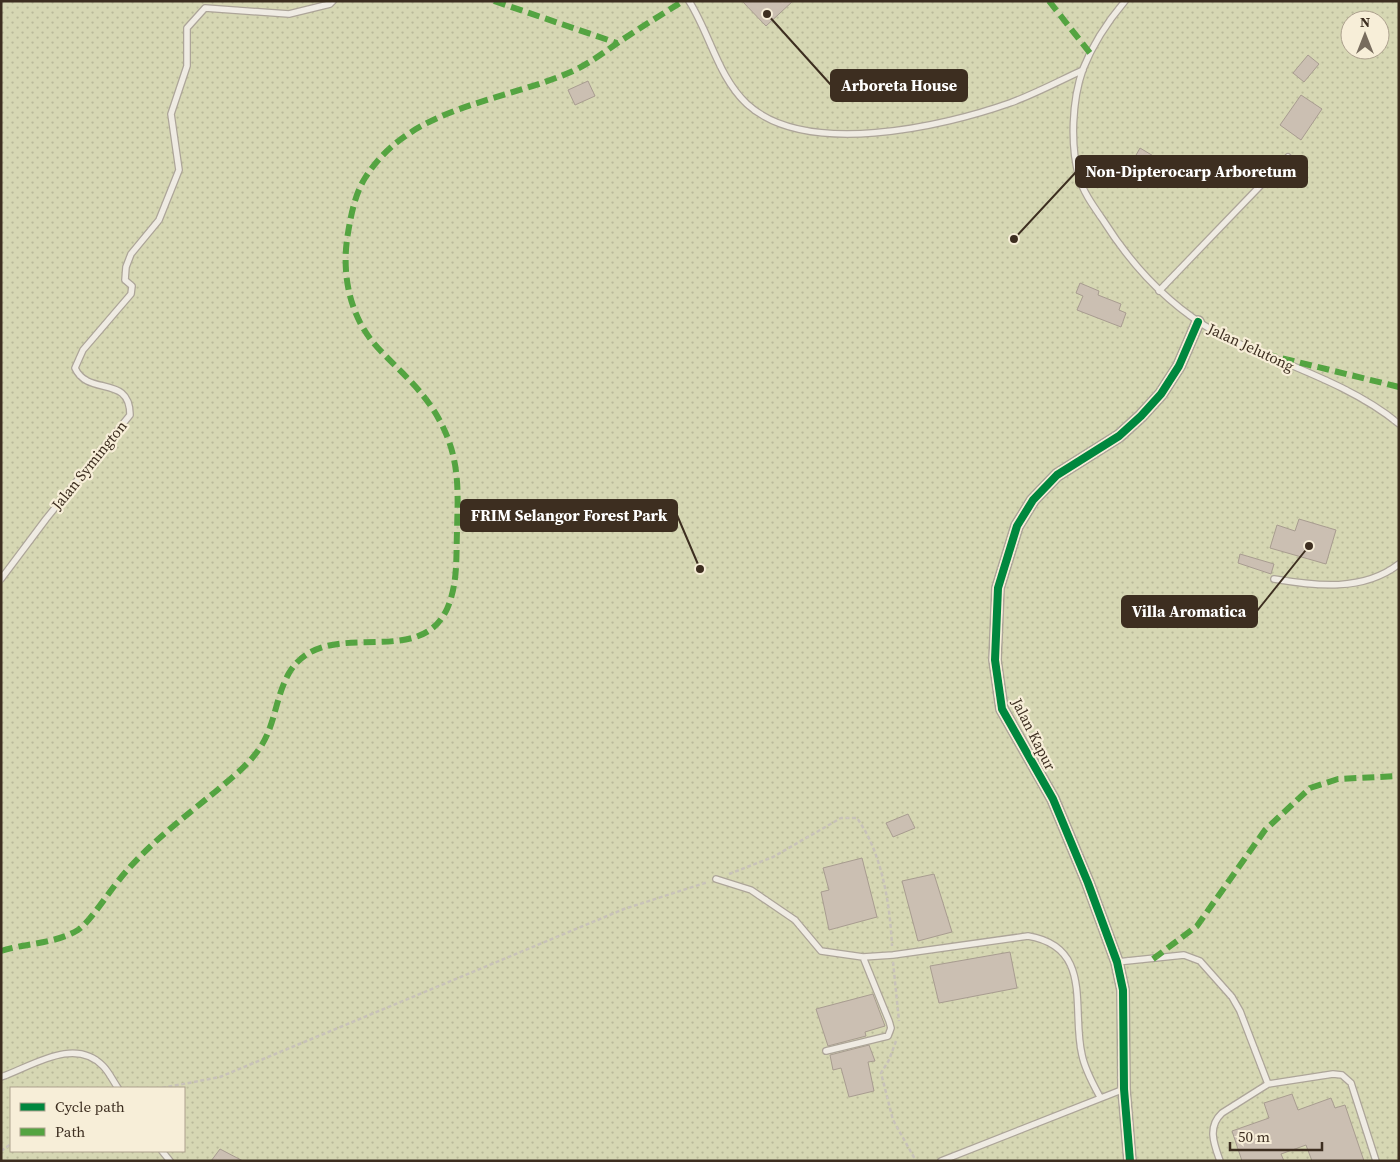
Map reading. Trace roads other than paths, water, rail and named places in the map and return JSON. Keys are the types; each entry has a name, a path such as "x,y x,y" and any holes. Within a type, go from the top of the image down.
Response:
{"street":[{"name":"Jalan Kapur","path":"1130,1161 1124,1089 1123,990 1117,962 1088,883 1053,799 1002,709 995,660 998,588 1017,526 1033,500 1057,475 1119,436 1141,416 1161,394 1179,366 1198,322"}],"lane":[{"name":"Jalan Symington","path":"1,579 46,519 130,415 130,402 124,394 107,386 88,383 79,377 75,368 83,350 131,294 132,286 125,280 126,267 131,254 158,220 179,170 170,114 187,66 187,28 205,8 289,14 330,4 333,1"},
{"path":"690,1 735,91 747,104 764,116 782,125 805,131 832,133 887,132 962,118 1011,103 1083,70"},
{"name":"Jalan Jelutong","path":"1124,1 1090,53 1083,70 1077,95 1075,128 1075,154 1080,178 1093,205 1113,236 1132,262 1159,291 1186,315 1219,335 1340,389 1377,408 1399,424"},
{"path":"1159,291 1288,157"},
{"path":"1274,579 1315,584 1348,584 1372,579 1399,564"},
{"path":"716,879 751,890 788,915 795,920 821,951 863,957 893,955 1008,937 1028,936 1040,938 1052,944 1062,952 1076,978 1082,1054 1100,1098"},
{"path":"1117,962 1184,955 1200,961 1232,997 1240,1011 1268,1084"},
{"path":"826,1051 888,1036 890,1031 889,1022 863,957"},
{"path":"1,1076 50,1057 81,1054 103,1066 117,1087"},
{"path":"1220,1161 1212,1138 1216,1118 1268,1084 1333,1074 1347,1078 1351,1083 1376,1161"},
{"path":"942,1161 1124,1089"}],"place":[{"name":"Arboreta House","path":"767,14"},
{"name":"Non-Dipterocarp Arboretum","path":"1014,239"},
{"name":"Villa Aromatica","path":"1309,546"},
{"name":"FRIM Selangor Forest Park","path":"700,569"}]}
